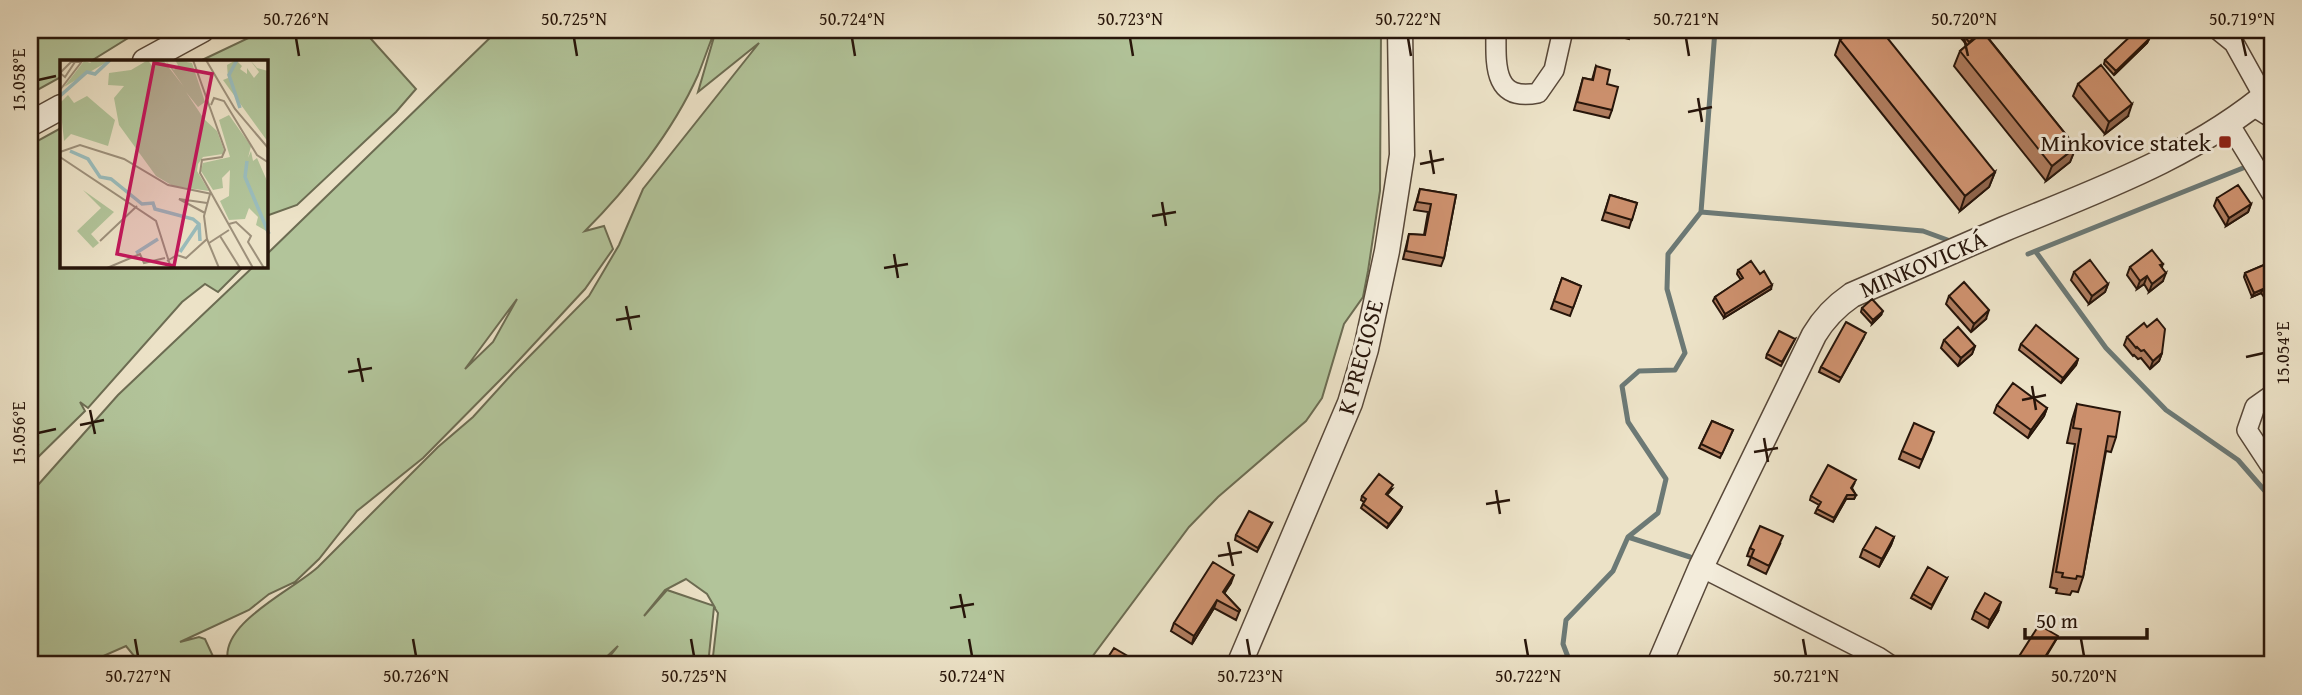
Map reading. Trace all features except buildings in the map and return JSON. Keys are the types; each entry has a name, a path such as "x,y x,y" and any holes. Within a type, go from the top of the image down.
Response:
{"street":[{"path":"147,60 202,30"},
{"name":"K PRECIOSE","path":"1239,665 1350,403 1366,349 1387,251 1402,155 1400,30"},
{"path":"1496,30 1496,57 1500,78 1510,92 1523,96 1538,93 1554,70 1563,30"},
{"path":"2218,30 2234,43 2265,103"},
{"name":"MINKOVICKÁ","path":"1659,665 1701,567 1814,335 1823,320 1837,306 1852,295 2092,194 2152,165 2265,103"},
{"path":"30,124 60,108"},
{"path":"2228,122 2272,194"},
{"path":"2272,395 2255,407 2247,430 2272,468"},
{"path":"1701,567 1890,665"}],"green space":[{"path":"30,30 141,30 93,60 60,60 60,78 30,94"},
{"path":"265,30 363,30 416,89 396,112 297,205 268,215 268,60 202,60"},
{"path":"498,30 715,30 688,96 663,138 633,178 585,231 604,226 613,249 585,289 423,458 357,511 319,559 295,582 269,594 249,610 180,642 199,637 205,639 217,665 114,665 135,657 126,646 83,665 30,665 30,494 118,395 252,268 268,268 268,253","holes":["517,299 493,342 465,369"]},
{"path":"716,30 1381,30 1380,191 1363,297 1344,324 1322,398 1306,421 1218,497 1189,527 1086,665 712,665 718,613 714,607 708,665 603,665 618,646 598,665 229,665 228,650 233,636 244,623 318,567 438,447 473,417 589,296 619,245 643,189 759,43 698,92","holes":["686,579 707,594 714,606 667,590 644,616 665,590"]},
{"path":"60,129 60,268 242,268 218,292 205,284 182,302 88,408 80,402 85,411 30,465 30,456 38,445 30,440 30,145"}],"waterway":[{"path":"1571,665 1563,644 1566,620 1613,571 1628,537 1658,513 1666,479 1628,422 1622,386 1639,371 1675,370 1685,353 1667,289 1668,254 1701,212 1715,30"},
{"path":"2028,254 2243,168"},
{"path":"1701,212 1923,231 1953,242"},
{"path":"2036,252 2106,348 2166,410 2238,460 2272,499"},
{"path":"1628,537 1690,557"}],"place":[{"name":"Minkovice statek","path":"2225,142"}]}
